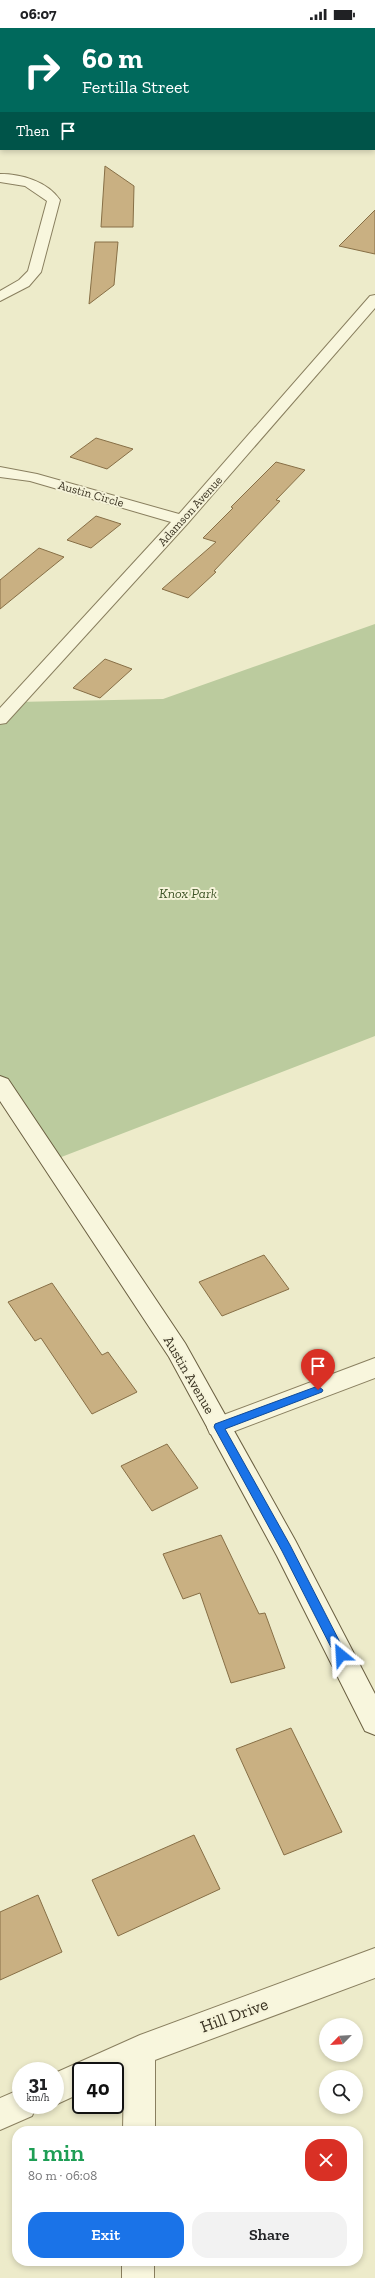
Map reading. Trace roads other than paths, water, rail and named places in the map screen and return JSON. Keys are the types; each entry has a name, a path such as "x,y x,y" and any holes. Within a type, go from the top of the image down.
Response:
{"street":[{"path":"0,178 28,182 44,190 54,200 34,272 24,283 0,297"},
{"name":"Adamson Avenue","path":"0,719 182,520 375,298"},
{"name":"Austin Circle","path":"0,472 32,477 182,520"},
{"name":"Austin Avenue","path":"0,1084 177,1350 286,1548 375,1722"},
{"path":"219,1427 375,1368"},
{"name":"Hill Drive","path":"114,2062 140,2050 375,1963"},
{"path":"139,2126 140,2050"},
{"path":"0,2114 12,2109"},
{"path":"138,2266 138,2278"}],"park label":[{"name":"Knox Park","path":"188,893"}]}
